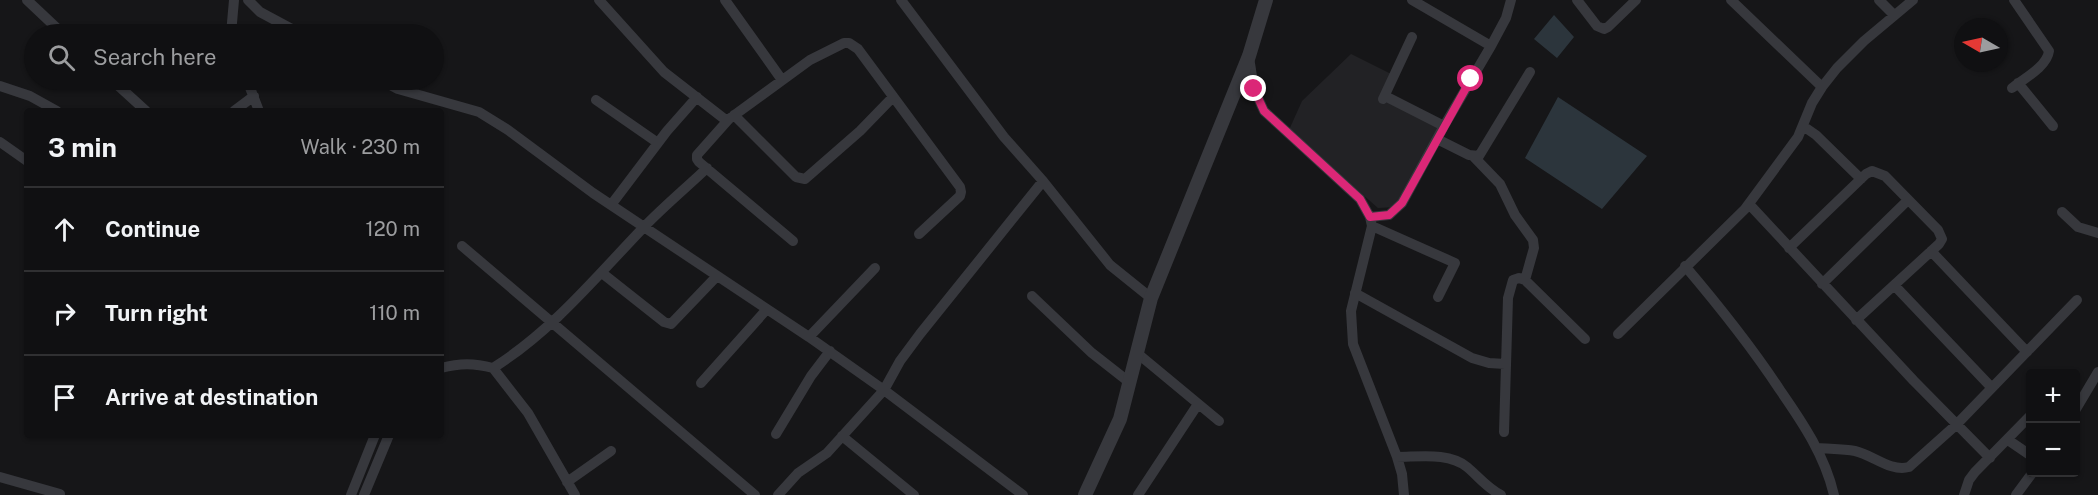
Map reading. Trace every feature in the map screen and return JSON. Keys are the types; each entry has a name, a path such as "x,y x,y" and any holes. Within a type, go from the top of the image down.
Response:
{"street":[{"path":"27,0 52,24"},
{"path":"232,24 234,0"},
{"path":"248,0 260,12 282,24"},
{"path":"599,0 664,72 697,97 731,118 796,177 805,179 860,131 893,96"},
{"path":"725,0 782,80"},
{"path":"901,0 1004,137 1110,265 1151,298"},
{"path":"1084,495 1120,419 1151,298 1249,56 1266,0"},
{"path":"1412,0 1491,46"},
{"path":"1371,221 1389,215 1402,203 1491,46 1506,18 1511,0"},
{"path":"1577,0 1597,26 1604,29 1636,0"},
{"path":"1731,0 1822,87"},
{"path":"1879,0 1894,15"},
{"path":"1618,334 1749,204 1798,137 1822,87 1837,68 1864,41 1913,0"},
{"path":"2014,0 2049,51 2048,58 2015,85 2053,126"},
{"path":"1412,37 1384,97 1444,126"},
{"path":"794,241 707,168 697,159 697,155 731,118 810,60 844,43 849,43 858,49 962,192 920,234"},
{"path":"1249,56 1254,89 1264,111 1360,199 1371,221 1455,262 1438,297"},
{"path":"1474,157 1483,152 1530,72"},
{"path":"0,86 30,96 52,108"},
{"path":"123,90 143,108"},
{"path":"251,90 258,108"},
{"path":"402,90 479,112 507,130 611,205 830,351 1023,495"},
{"path":"238,108 254,96"},
{"path":"611,205 658,143 697,97"},
{"path":"596,100 658,143"},
{"path":"1803,126 1816,135 1861,179"},
{"path":"1437,139 1474,157 1500,184 1515,215 1533,240 1534,248 1525,280"},
{"path":"0,142 24,159"},
{"path":"493,368 533,341 553,323 644,227 707,168"},
{"path":"1790,248 1872,171 1878,172 1941,235 1939,244 1856,320"},
{"path":"778,495 798,473 827,453 884,390 900,361 920,334 1042,181"},
{"path":"1822,284 1908,200"},
{"path":"1749,204 1856,320 1990,458"},
{"path":"2062,212 2078,226 2098,233"},
{"path":"1371,221 1351,311 1353,344 1397,457 1402,474 1404,495"},
{"path":"462,246 755,495"},
{"path":"1931,251 2027,352"},
{"path":"1685,266 1754,351 1818,448 1829,472 1834,495"},
{"path":"809,337 875,268"},
{"path":"602,273 664,322 671,324 717,276"},
{"path":"1504,432 1505,364 1510,288 1513,280 1519,278 1525,280 1585,339"},
{"path":"1894,285 1992,388"},
{"path":"1355,293 1472,358 1489,363 1505,364"},
{"path":"1032,296 1092,353 1129,382"},
{"path":"1818,448 1856,452 1894,467 1909,467 1956,425 2078,300"},
{"path":"701,382 767,309"},
{"path":"776,434 811,376 830,351"},
{"path":"1137,353 1219,421"},
{"path":"444,367 475,363 493,368 528,412 575,495"},
{"path":"2080,402 2098,372"},
{"path":"1138,495 1198,404"},
{"path":"1964,495 1969,480 2026,421"},
{"path":"842,436 914,495"},
{"path":"351,495 374,438"},
{"path":"364,495 388,438"},
{"path":"2008,440 2026,451"},
{"path":"567,482 611,451"},
{"path":"1397,457 1438,457 1455,460 1466,466 1482,482 1501,495"},
{"path":"0,477 60,494"},
{"path":"2016,495 2029,477"}],"shaded area":[{"path":"1554,15 1574,37 1557,58 1534,39"},
{"path":"1351,54 1395,76 1386,98 1440,127 1395,207 1378,208 1289,130 1302,101"},
{"path":"1558,97 1647,156 1602,209 1525,158"}],"route":[{"path":"1254,89 1264,111 1360,199 1370,217 1389,215 1402,203 1471,79"}]}
